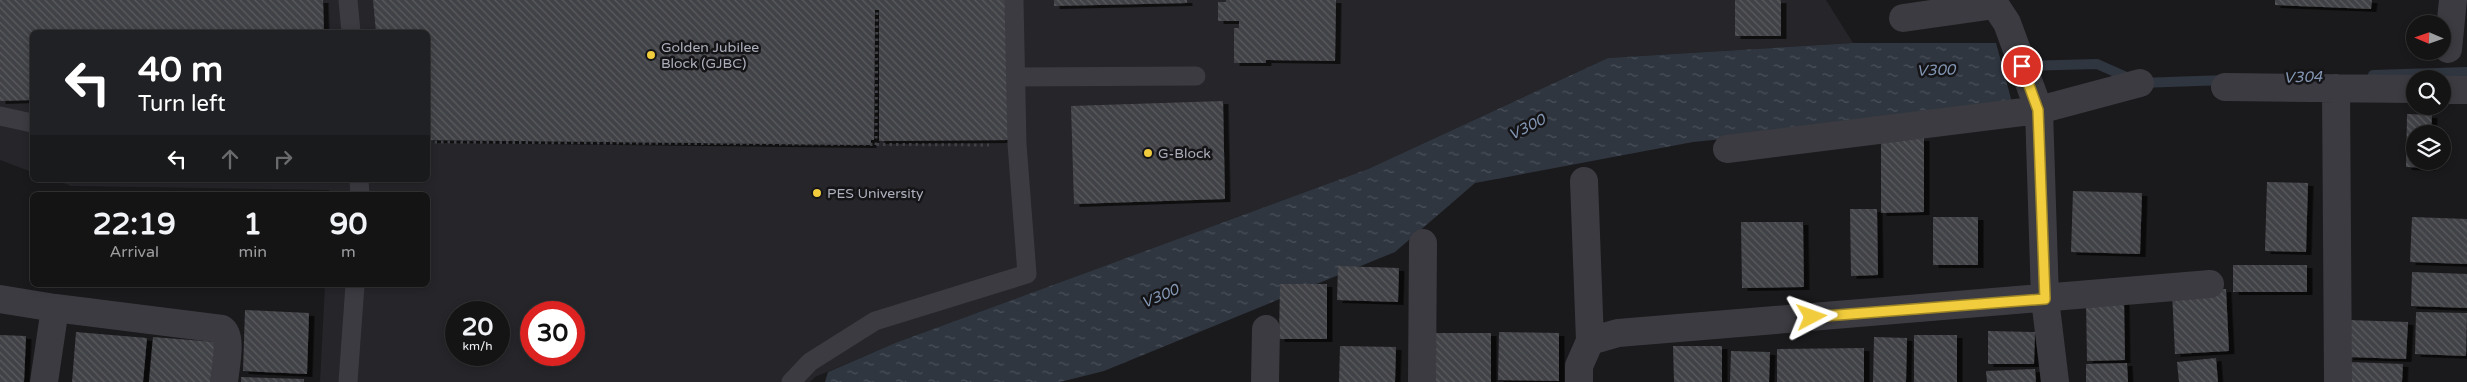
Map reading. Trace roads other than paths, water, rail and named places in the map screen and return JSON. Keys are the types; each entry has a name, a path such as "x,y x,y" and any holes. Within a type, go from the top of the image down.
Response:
{"street":[{"path":"2451,20 2453,0"},
{"path":"1903,18 1998,9 2038,110 2045,299 2055,382"},
{"path":"1727,149 2038,110 2140,83"},
{"path":"2225,87 2406,89"},
{"path":"2336,88 2338,382"},
{"path":"2451,90 2467,90"},
{"path":"1580,382 1579,366 1590,341 1584,181"},
{"path":"1422,382 1423,243"},
{"path":"1590,341 1618,333 2210,284"},
{"path":"0,299 55,308 222,329 226,331 228,338 224,382"},
{"path":"44,382 55,308"},
{"path":"1265,382 1266,329"}],"lane":[{"path":"348,0 351,30"},
{"path":"791,382 810,362 875,321 1027,274 1017,144 1014,0"},
{"path":"1016,77 1196,76"},
{"path":"0,116 30,123"},
{"path":"348,382 355,287"}],"water":[{"path":"1853,43 1996,43 2014,110 1693,142 1475,183 1395,252 1104,371 1060,382 825,382 828,372 895,343 1368,169 1608,58"}],"waterway":[{"name":"V300","path":"1990,67 2097,64 2140,83 2226,80"},
{"name":"V304","path":"2373,75 2467,72"}],"place":[{"name":"Golden Jubilee Block (GJBC)","path":"651,55"},
{"name":"G-Block","path":"1148,153"},
{"name":"PES University","path":"817,193"}]}
